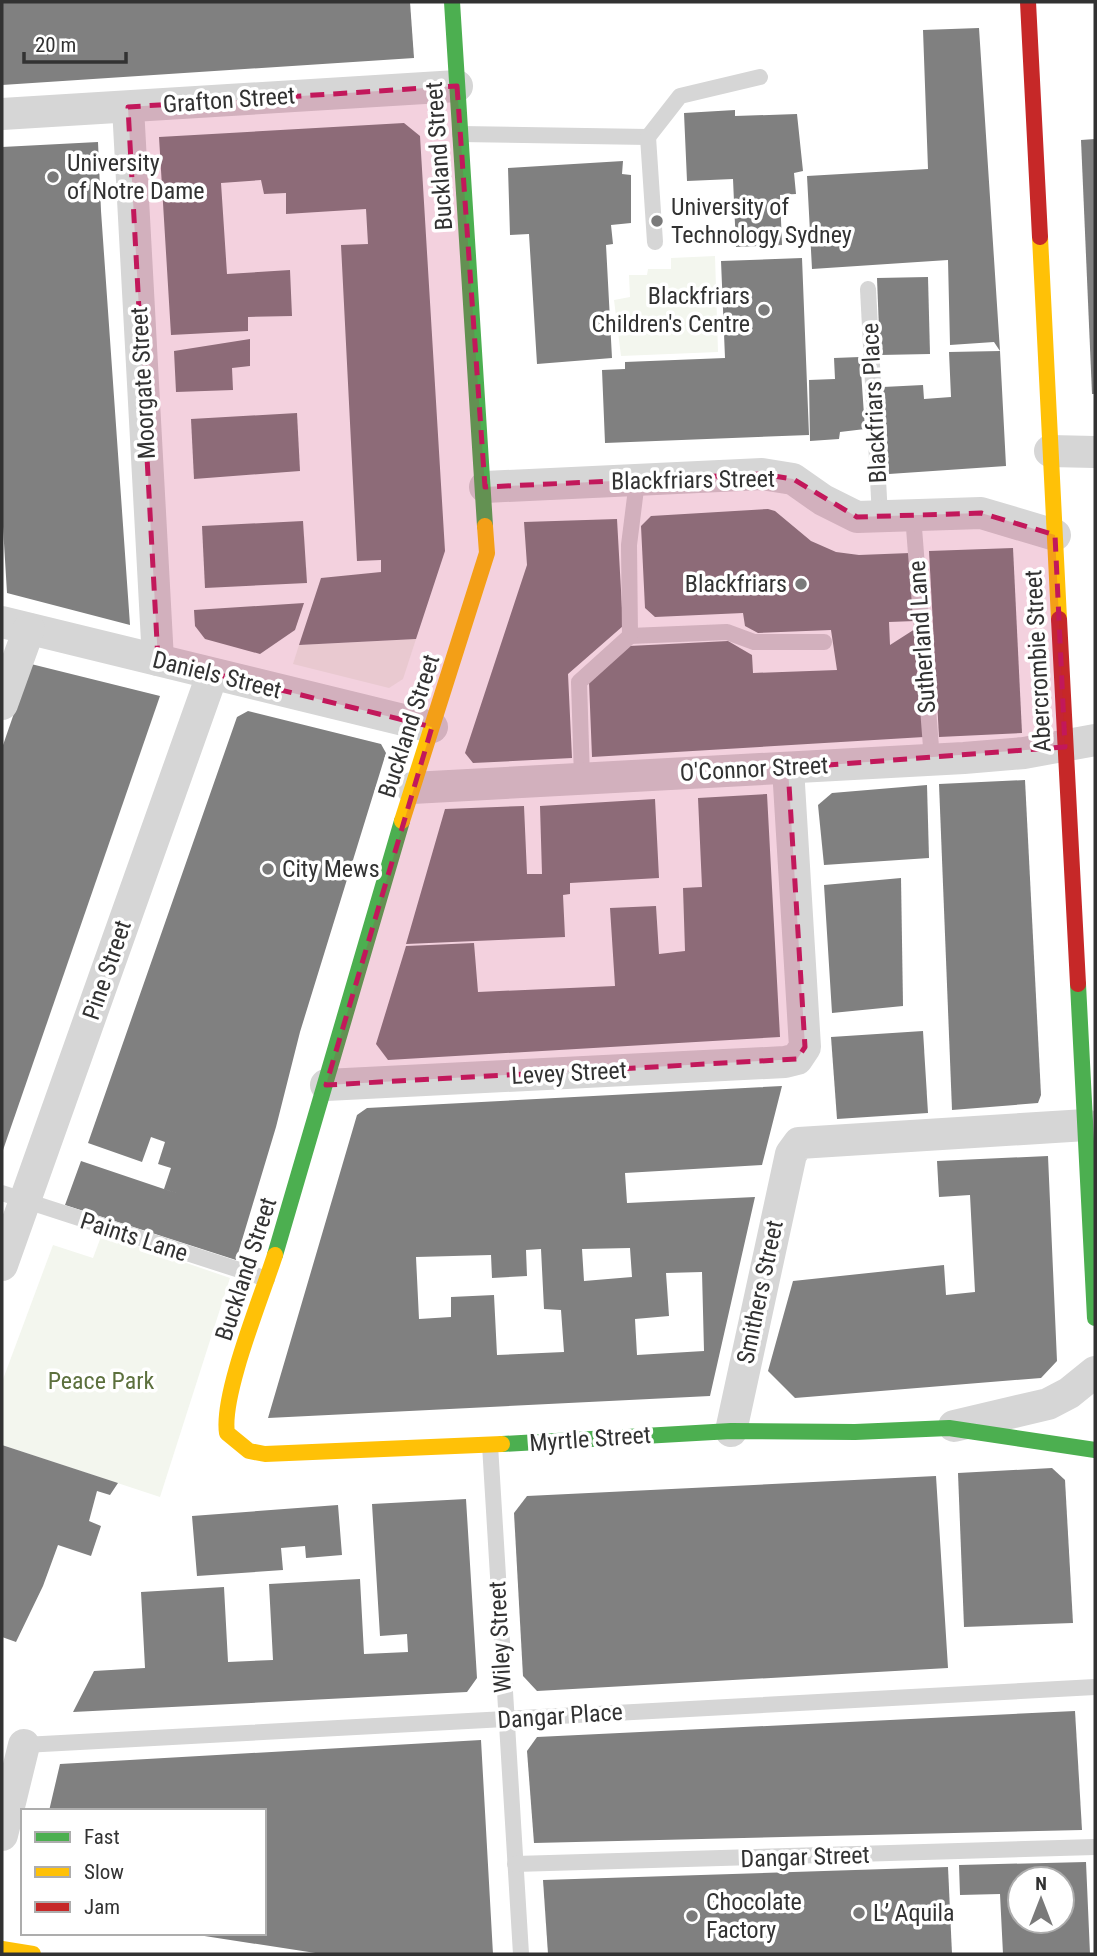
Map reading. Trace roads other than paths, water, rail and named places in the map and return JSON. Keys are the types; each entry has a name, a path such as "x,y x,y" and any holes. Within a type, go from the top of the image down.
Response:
{"street":[{"name":"Buckland Street","path":"233,1441 226,1427 227,1404 326,1085 412,788 487,553 485,487 452,2"},
{"name":"Abercrombie Street","path":"1028,2 1055,535 1080,743 1095,1299"},
{"name":"Grafton Street","path":"2,114 457,86"},
{"name":"Moorgate Street","path":"128,107 158,660"},
{"path":"1050,451 1095,452"},
{"name":"Blackfriars Street","path":"485,487 762,474 793,479 823,500 857,517 981,513 1055,535"},
{"path":"2,704 15,625"},
{"name":"Daniels Street","path":"15,625 432,727"},
{"name":"Pine Street","path":"2,1265 13,1198 212,675"},
{"name":"O'Connor Street","path":"412,788 964,758 1080,743"},
{"name":"Levey Street","path":"326,1085 785,1062 797,1059 805,1047 788,768"},
{"name":"Smithers Street","path":"731,1431 791,1154 799,1143 1089,1135"},
{"name":"Myrtle Street","path":"949,1428 1052,1403 1095,1372"},
{"name":"Myrtle Street","path":"233,1441 249,1451 265,1454 490,1445 731,1431 855,1432 949,1428 1095,1450"},
{"path":"2,1835 24,1745"},
{"path":"2,1949 33,1954"}],"lane":[{"path":"654,242 649,137 680,96 760,77"},
{"path":"460,134 649,137"},
{"name":"Blackfriars Place","path":"868,289 880,517"},
{"path":"630,636 629,545 637,481"},
{"name":"Sutherland Lane","path":"913,515 932,760"},
{"path":"582,778 579,682 630,636 727,632 754,642 824,642"},
{"name":"Paints Lane","path":"13,1198 267,1279"},
{"name":"Wiley Street","path":"490,1445 521,1954"},
{"name":"Dangar Place","path":"24,1745 1095,1687"},
{"name":"Dangar Street","path":"514,1864 1095,1847"}],"place":[{"name":"University of Notre Dame","path":"53,177"},
{"name":"University of Technology Sydney","path":"657,221"},
{"name":"Blackfriars Children's Centre","path":"764,310"},
{"name":"Blackfriars","path":"801,584"},
{"name":"City Mews","path":"268,869"},
{"name":"L’ Aquila","path":"859,1913"},
{"name":"Chocolate Factory","path":"692,1916"}],"park label":[{"name":"Peace Park","path":"101,1381"}]}
